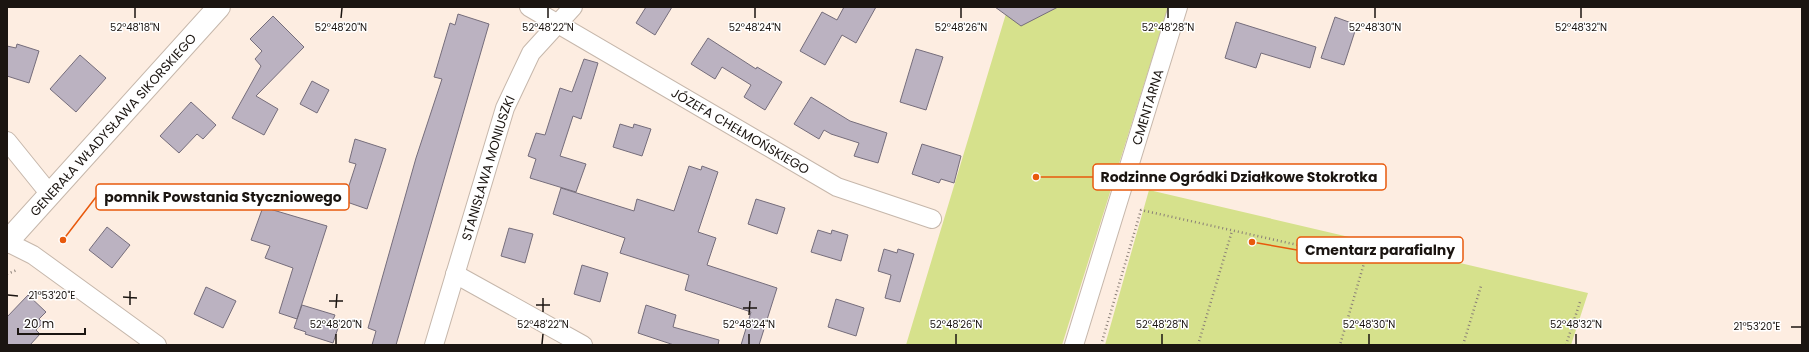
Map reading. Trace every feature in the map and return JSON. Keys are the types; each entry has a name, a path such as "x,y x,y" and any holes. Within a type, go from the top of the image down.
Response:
{"street":[{"name":"GENERAŁA WŁADYSŁAWA SIKORSKIEGO","path":"7,242 219,7"},
{"name":"JÓZEFA CHEŁMOŃSKIEGO","path":"529,7 837,188 932,219"},
{"name":"STANISŁAWA MONIUSZKI","path":"434,345 505,108 531,53 574,7"},
{"name":"CMENTARNA","path":"1074,345 1178,7"},
{"path":"7,141 50,193"},
{"path":"7,242 33,255 157,345"},
{"path":"455,274 583,345"}],"path":[{"path":"1101,345 1140,210 1365,260 1340,345"},
{"path":"1198,345 1232,231"},
{"path":"7,274 21,269"},
{"path":"1463,345 1481,286"},
{"path":"1566,345 1580,302"}],"green space":[{"path":"1008,7 1168,8 1062,345 906,345"},
{"path":"1149,190 1588,293 1571,345 1105,345"}],"building":[{"path":"646,7 672,7 655,35 636,23"},
{"path":"844,7 876,7 856,43 842,35 825,65 800,51 822,12 837,20"},
{"path":"995,7 1058,7 1021,26"},
{"path":"458,14 489,24 396,345 372,345 376,331 368,328 416,158 442,79 434,77 450,23 455,25"},
{"path":"273,16 304,47 256,96 278,109 264,135 232,118 261,66 255,59 262,51 250,39"},
{"path":"1335,17 1357,25 1344,65 1321,58"},
{"path":"1236,22 1316,47 1310,68 1261,53 1256,68 1225,58"},
{"path":"708,38 756,69 757,67 782,82 765,110 744,97 751,85 722,67 715,79 691,64"},
{"path":"17,44 39,51 29,83 7,76 7,46 16,48"},
{"path":"916,49 943,57 926,110 900,102"},
{"path":"80,55 106,78 76,112 50,89"},
{"path":"584,59 598,63 581,119 573,116 560,156 586,164 576,192 530,178 536,159 528,156 536,133 545,135 560,88 572,92"},
{"path":"312,81 329,90 317,113 300,104"},
{"path":"811,97 850,121 887,133 878,163 854,156 859,143 831,134 824,130 819,139 794,124"},
{"path":"191,102 216,125 203,139 197,134 179,153 160,136"},
{"path":"620,124 633,128 634,124 651,129 642,156 613,147"},
{"path":"355,139 386,149 367,209 344,201 356,164 349,162"},
{"path":"922,144 961,156 954,183 941,179 939,183 912,174"},
{"path":"689,166 701,170 702,166 718,172 698,232 716,238 707,265 777,288 759,345 741,345 751,312 685,290 689,275 620,253 625,238 553,214 561,188 634,211 637,199 674,211"},
{"path":"756,199 785,208 777,234 748,224"},
{"path":"263,207 327,226 297,319 279,313 293,268 265,258 270,246 251,240"},
{"path":"107,227 130,245 112,268 89,250"},
{"path":"509,228 533,234 525,263 501,256"},
{"path":"818,230 831,234 832,230 848,235 841,261 811,252"},
{"path":"884,249 897,253 898,249 914,254 900,302 885,298 891,275 878,271"},
{"path":"582,265 608,273 600,302 574,294"},
{"path":"206,287 236,301 223,328 194,314"},
{"path":"28,295 46,312 39,319 43,323 36,330 40,334 30,345 7,345 7,317"},
{"path":"836,299 864,308 856,336 828,327"},
{"path":"302,305 335,315 333,320 340,322 333,343 305,334 306,332 294,328"},
{"path":"646,305 676,315 673,327 719,340 718,345 674,345 638,333"}],"place":[{"name":"Rodzinne Ogródki Działkowe Stokrotka","path":"1036,177"},
{"name":"pomnik Powstania Styczniowego","path":"63,240"},
{"name":"Cmentarz parafialny","path":"1252,242"}]}
